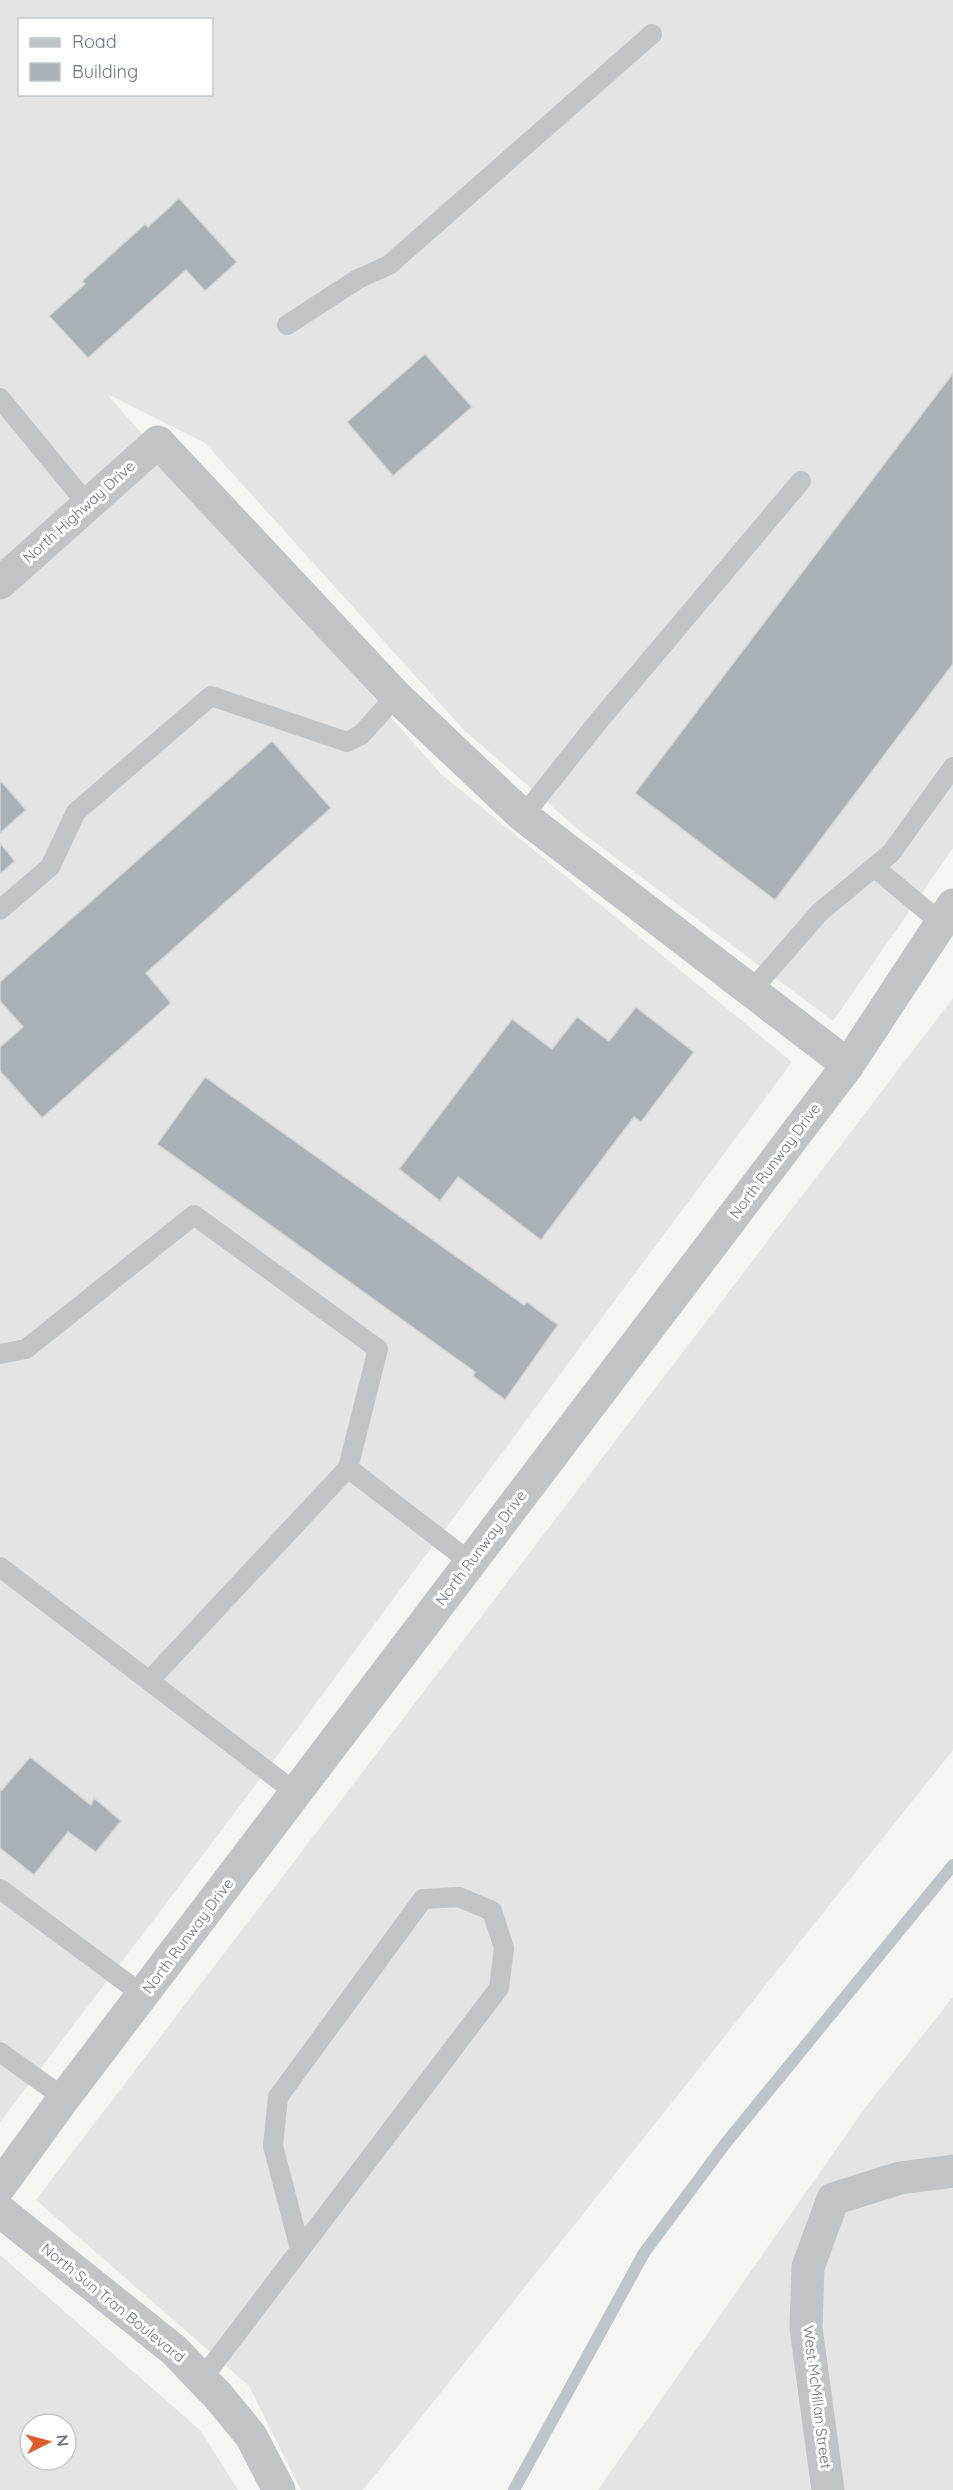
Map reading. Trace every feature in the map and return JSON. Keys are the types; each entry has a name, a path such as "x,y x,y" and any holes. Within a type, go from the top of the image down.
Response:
{"street":[{"name":"North Highway Drive","path":"0,583 159,442 396,696"},
{"path":"396,696 523,816 848,1065"},
{"name":"North Runway Drive","path":"0,2186 63,2098 848,1065 946,913"},
{"name":"West McMillan Street","path":"828,2490 806,2328 808,2267 833,2199 900,2178 953,2171"},
{"name":"North Sun Tran Boulevard","path":"0,2211 174,2350 251,2436 279,2490"}],"lane":[{"path":"287,325 358,279 389,265 652,34"},
{"path":"0,398 88,505"},
{"path":"523,816 597,723 801,481"},
{"path":"0,910 50,867 76,812 211,696 347,742 361,735 396,696"},
{"path":"751,991 820,912 891,853 953,767"},
{"path":"874,867 946,913"},
{"path":"0,1354 26,1349 194,1215 378,1349 348,1468 149,1680"},
{"path":"348,1468 470,1562"},
{"path":"0,1567 296,1793"},
{"path":"0,1889 143,1995"},
{"path":"202,2379 499,1988 504,1948 492,1911 459,1897 423,1899 278,2097 273,2146 300,2248"},
{"path":"0,2052 63,2098"}],"shaded area":[{"path":"0,0 953,0 953,848 833,1021 580,831 464,730 205,443 107,394 441,774 792,1062 224,1827 0,2122"},
{"path":"953,998 953,1750 363,2490 301,2490 249,2386 36,2200"},
{"path":"953,1997 953,2490 598,2490 865,2108"},
{"path":"0,2255 201,2431 238,2490 0,2490"}],"building":[{"path":"179,198 237,262 205,291 186,270 88,358 49,316 85,284 82,281 145,224 148,227"},
{"path":"425,354 472,407 393,476 347,422"},
{"path":"953,373 953,664 775,900 635,793"},
{"path":"272,741 331,808 146,973 171,1003 42,1118 0,1071 0,1047 23,1027 0,1001 0,982"},
{"path":"0,780 26,810 0,833"},
{"path":"0,843 15,861 0,874"},
{"path":"636,1007 694,1052 641,1122 634,1117 541,1240 458,1177 440,1201 399,1169 512,1019 552,1049 577,1017 609,1041"},
{"path":"205,1077 524,1305 527,1302 558,1325 505,1400 473,1376 475,1372 157,1144"},
{"path":"30,1757 91,1805 94,1798 121,1821 96,1852 68,1832 34,1875 0,1848 0,1789 2,1790"}],"waterway":[{"path":"514,2490 644,2253 725,2144 953,1865"}]}
